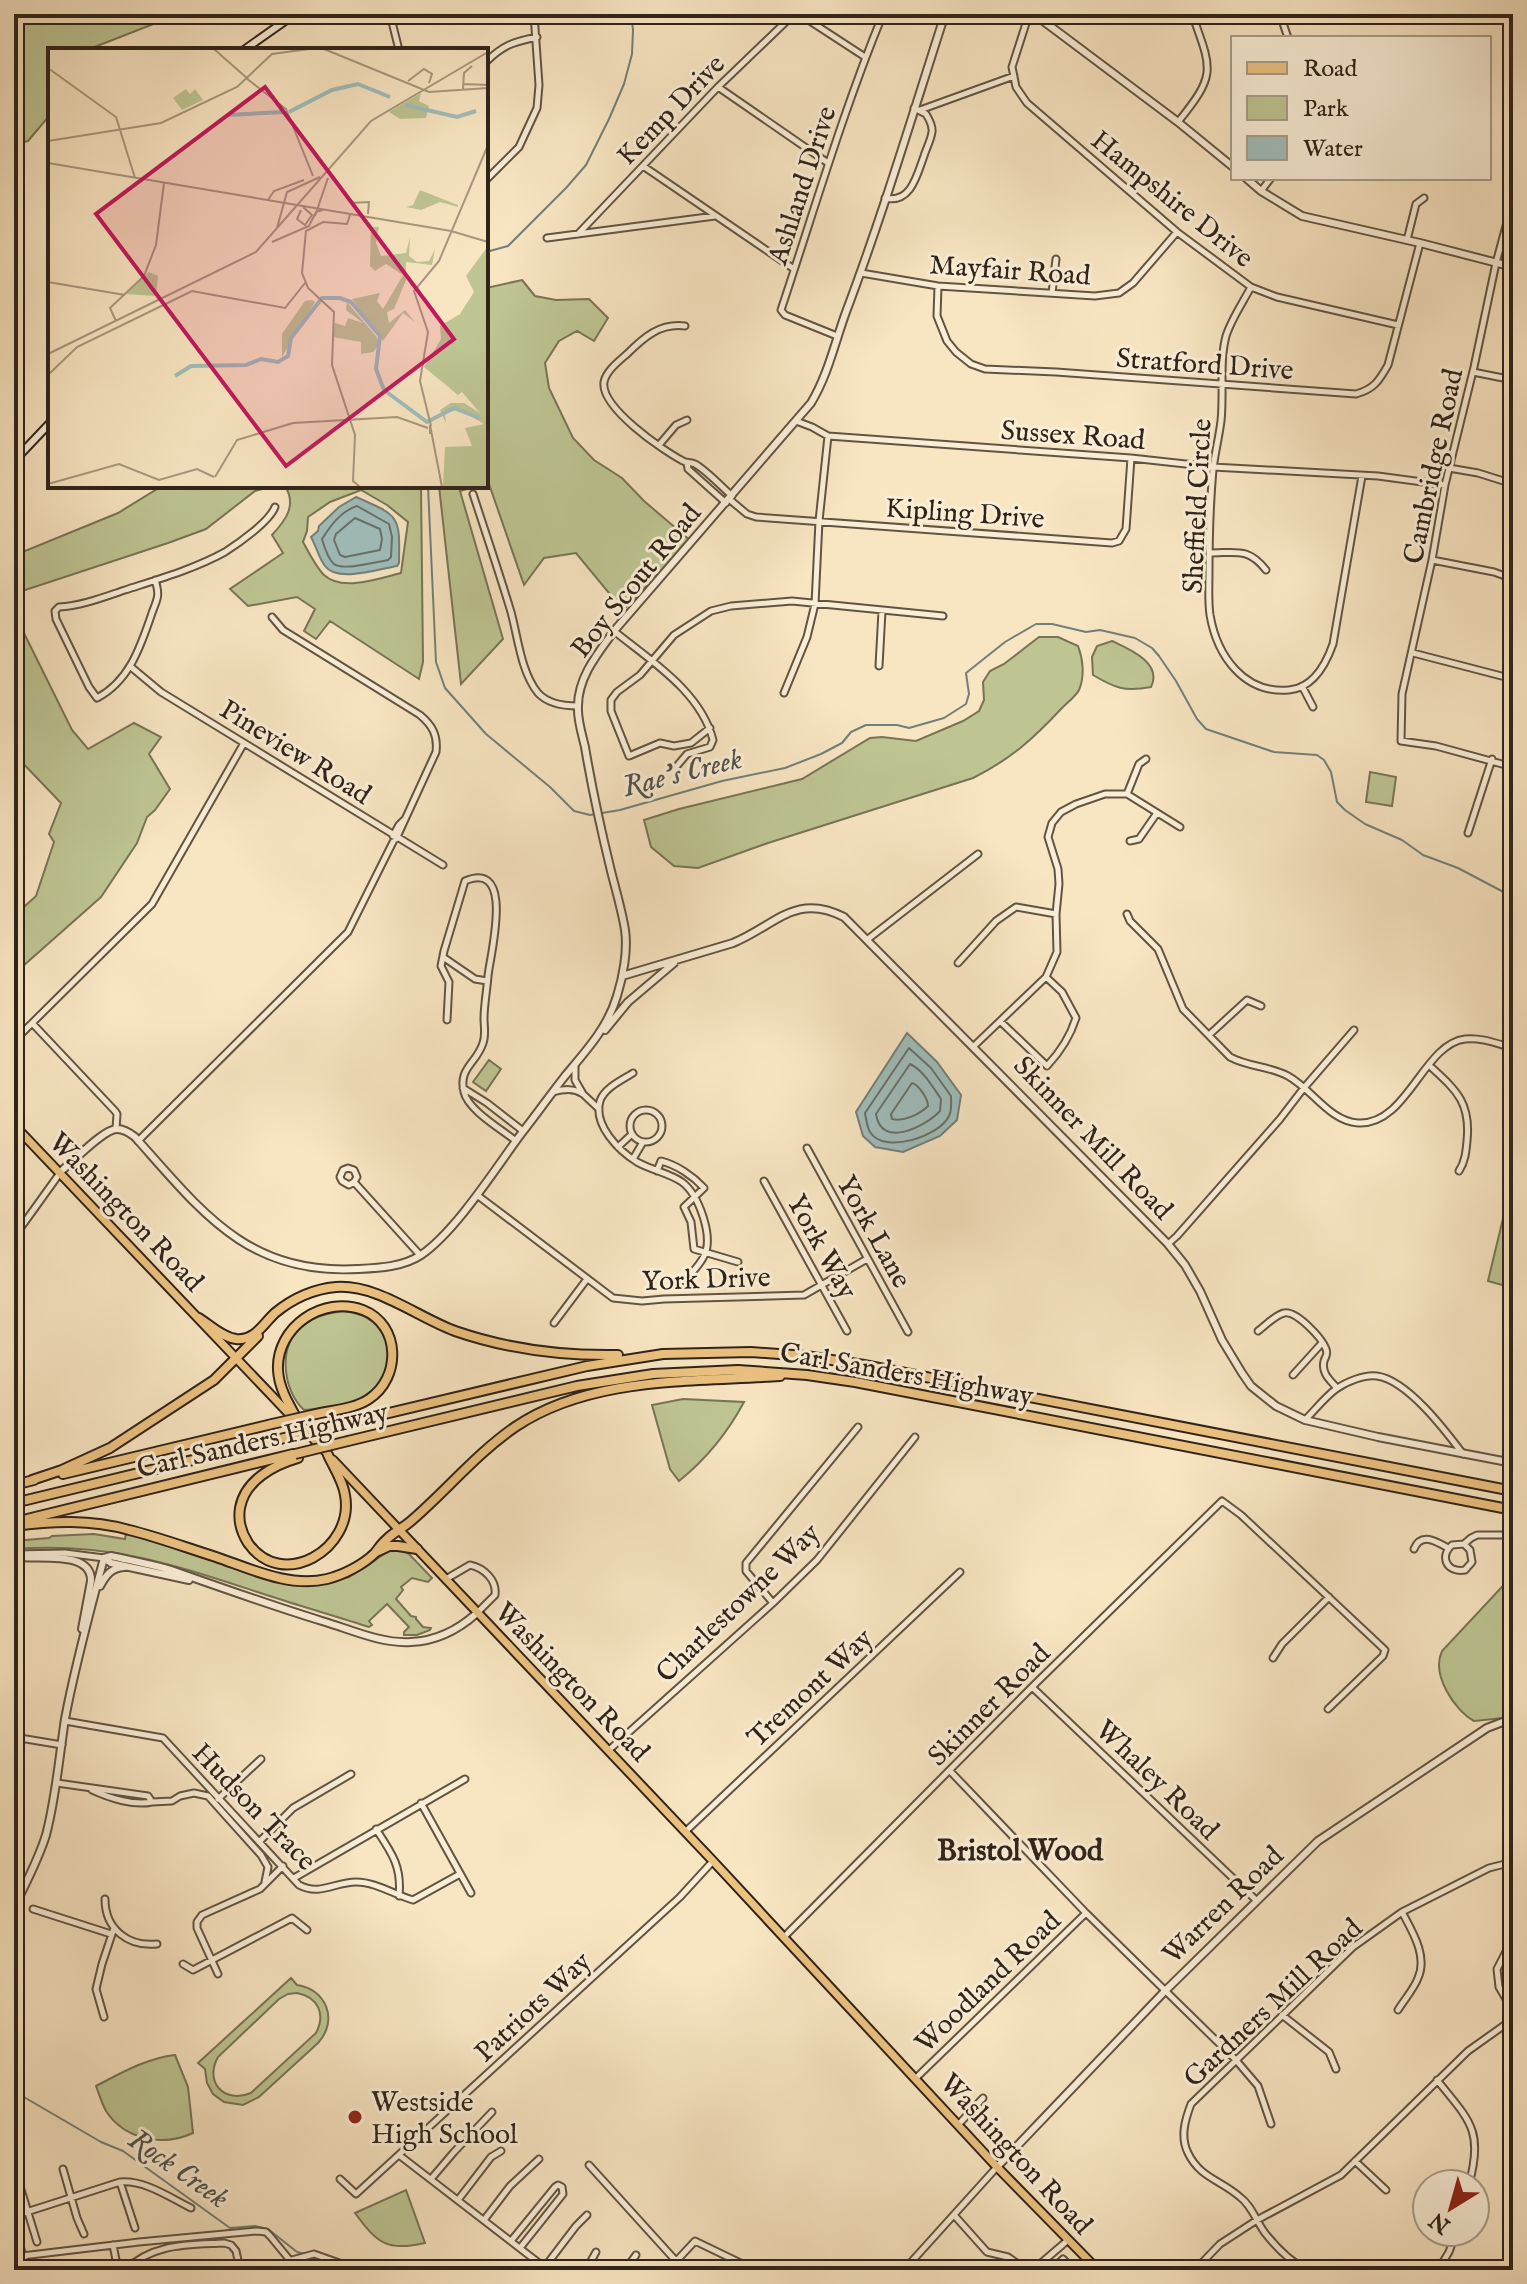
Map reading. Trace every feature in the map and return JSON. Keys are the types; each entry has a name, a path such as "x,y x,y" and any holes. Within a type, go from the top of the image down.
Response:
{"highway":[{"path":"199,1318 228,1337 245,1338 255,1334 296,1299 327,1288 357,1288 382,1296 434,1322 488,1340 563,1354 663,1354"},
{"path":"32,1480 110,1448 207,1385 296,1299"},
{"path":"14,1485 32,1480 272,1424 316,1414 364,1402 389,1377 393,1363 392,1344 386,1330 370,1314 348,1307 331,1307 305,1317 288,1336 280,1353 279,1378 284,1394 301,1426"},
{"name":"Carl Sanders Highway","path":"14,1503 587,1366 663,1354 751,1352 835,1360 1513,1491"},
{"name":"Carl Sanders Highway","path":"14,1524 577,1386 634,1376 738,1370 807,1375 1513,1510"},
{"path":"14,1524 69,1522 125,1529 263,1574 310,1582 353,1569 409,1523 500,1439 527,1420 558,1405 586,1396 663,1383 807,1375"},
{"path":"296,1456 261,1475 250,1486 241,1503 241,1525 247,1540 257,1553 277,1563 293,1564 315,1558 339,1534 346,1497 328,1455"},
{"path":"376,1552 398,1546 417,1549"}],"main road":[{"name":"Washington Road","path":"14,1125 609,1750 1095,2270"}],"street":[{"path":"247,48 295,14"},
{"path":"390,14 398,48"},
{"path":"488,178 519,147 537,108 539,85 534,14"},
{"path":"796,14 865,57"},
{"name":"Kemp Drive","path":"578,234 718,87 796,14"},
{"name":"Ashland Drive","path":"837,336 785,315 781,310 828,163 883,14"},
{"name":"Boy Scout Road","path":"116,1129 130,1133 223,1230 252,1249 306,1267 343,1270 387,1267 420,1255 435,1243 594,1042 612,1012 622,976 626,933 596,807 578,706 583,680 593,659 614,631 796,421 822,384 916,110 945,14"},
{"path":"916,110 1014,76 1012,67 1031,14 1178,122 1231,165"},
{"path":"1178,122 1201,93 1207,79 1208,57 1192,14"},
{"path":"1280,14 1287,36"},
{"path":"488,60 501,48 537,37"},
{"name":"Hampshire Drive","path":"1014,76 1016,87 1027,103 1177,232 1251,287 1277,297 1398,325"},
{"path":"718,87 828,163"},
{"path":"885,198 901,198 915,182 932,131 929,117 916,110"},
{"path":"643,166 795,269"},
{"path":"1248,180 1302,216 1513,267"},
{"path":"1261,191 1269,180"},
{"path":"1407,240 1416,204 1424,198"},
{"name":"Cambridge Road","path":"1492,759 1401,741 1402,694 1413,653 1445,485 1513,200"},
{"path":"547,238 715,216"},
{"name":"Mayfair Road","path":"861,273 938,286 1095,296 1119,293 1133,283 1177,232"},
{"name":"Stratford Drive","path":"938,286 937,316 947,341 971,364 985,369 1356,394 1369,391 1388,365 1420,243"},
{"path":"1052,293 1056,259"},
{"name":"Sheffield Circle","path":"1251,287 1226,336 1221,419 1213,467 1210,612 1214,630 1235,670 1259,688 1277,691 1302,686"},
{"name":"Kipling Drive","path":"685,326 667,327 645,336 604,379 605,395 616,411 638,430 687,463 688,469 747,514 756,517 1112,543 1119,541 1126,529 1131,458"},
{"path":"1473,372 1513,380"},
{"path":"659,445 676,425 687,420"},
{"name":"Sussex Road","path":"796,421 828,436 1403,479 1445,485"},
{"path":"14,461 48,426"},
{"path":"784,693 807,637 815,604 819,521 828,436"},
{"path":"1449,468 1513,484"},
{"path":"1313,707 1302,686 1318,673 1328,659 1333,644 1362,476"},
{"path":"473,494 529,680 541,696 552,702 561,706 578,706"},
{"path":"155,580 159,593 141,647 131,667 105,694 97,698 56,619 55,611 59,607 196,566 226,551 271,516 275,507"},
{"path":"1209,553 1246,552 1266,570"},
{"path":"1432,560 1494,572 1513,579"},
{"path":"710,728 691,743 674,746 660,743 629,756 611,711 611,700 640,675 674,635 711,611 731,606 792,601 943,616"},
{"path":"879,666 882,611"},
{"path":"138,1141 348,932 436,752 437,740 431,726 420,715 283,630 272,617"},
{"path":"614,631 697,704 710,728 713,740 710,747 687,754 676,767"},
{"path":"1413,653 1513,679"},
{"name":"Pineview Road","path":"131,667 161,692 443,865"},
{"path":"14,1041 152,904 244,743"},
{"path":"1127,794 1139,764 1146,759"},
{"path":"1468,833 1492,759 1513,767"},
{"path":"974,1046 1046,977 1057,952 1058,869 1048,837 1052,823 1061,812 1105,794 1127,794 1180,827"},
{"path":"1130,841 1139,839 1157,813"},
{"path":"868,939 978,854"},
{"path":"447,1020 449,982 441,966 443,957 465,881 483,879 491,883 497,905 487,981 485,1038 463,1073 463,1088 469,1104 516,1141"},
{"name":"Skinner Mill Road","path":"622,976 746,938 788,911 817,907 832,910 868,939 1168,1244 1185,1265 1222,1340 1251,1386 1276,1406 1305,1420 1513,1463"},
{"path":"958,963 996,921 1016,907 1056,914"},
{"path":"1127,914 1158,949 1183,1009 1230,1057 1292,1078 1336,1116 1359,1123 1382,1118 1445,1048 1463,1039 1513,1048"},
{"path":"443,957 475,979 487,981"},
{"path":"594,1042 628,1002 674,962"},
{"path":"1000,1021 1047,1066 1060,1053 1076,1018 1062,992 1046,977"},
{"path":"1209,1035 1247,1000 1261,1006"},
{"path":"14,1237 60,1172 101,1137 116,1129 115,1111 32,1023"},
{"path":"1168,1244 1261,1141 1354,1030"},
{"path":"575,1065 575,1080 583,1094"},
{"path":"1430,1066 1456,1089 1465,1107 1468,1135 1465,1158 1459,1171"},
{"path":"633,1073 609,1089 600,1100 602,1123 618,1147 633,1159 684,1183 694,1196 705,1222 707,1246 685,1281"},
{"path":"463,1088 523,1131"},
{"path":"553,1092 577,1090 600,1110"},
{"path":"633,1159 643,1142 656,1139 662,1131 662,1122 654,1112 641,1110 630,1125 632,1134 643,1142"},
{"path":"618,1147 632,1134"},
{"name":"York Lane","path":"807,1148 908,1332"},
{"path":"657,1171 661,1161 668,1163 704,1188 684,1207 691,1222 694,1249 738,1262"},
{"name":"York Way","path":"764,1181 847,1331"},
{"path":"354,1182 420,1255"},
{"name":"York Drive","path":"476,1194 613,1298 642,1301 804,1295 867,1259"},
{"path":"554,1323 587,1279"},
{"path":"1258,1331 1283,1313 1298,1316 1326,1350 1324,1372 1337,1388"},
{"path":"1293,1375 1322,1343"},
{"path":"1305,1420 1337,1388 1366,1376 1379,1376 1395,1382 1408,1392 1463,1454"},
{"path":"773,1603 746,1571 746,1563 858,1427"},
{"name":"Charlestowne Way","path":"609,1750 817,1560 915,1437"},
{"name":"Skinner Road","path":"784,1937 1222,1501 1329,1597"},
{"path":"1464,1544 1472,1558 1468,1568 1460,1571 1450,1568 1445,1556 1448,1548 1464,1544 1477,1535 1513,1535"},
{"path":"1414,1549 1423,1538 1448,1548"},
{"path":"14,1555 65,1553 104,1558 111,1556 175,1572 365,1635 400,1642 439,1638 467,1622 495,1595 491,1579 477,1567 470,1565 445,1579"},
{"path":"14,1555 28,1559 79,1561 90,1569 91,1581 82,1622 83,1637"},
{"path":"104,1558 111,1563 203,1583"},
{"path":"14,1908 45,1836 57,1783 65,1721 104,1558"},
{"path":"95,1592 106,1575 117,1568 130,1567"},
{"name":"Tremont Way","path":"685,1832 960,1572"},
{"path":"1273,1658 1282,1644 1329,1597 1385,1650 1383,1656 1328,1709"},
{"name":"Whaley Road","path":"1032,1687 1257,1901"},
{"name":"Warren Road","path":"997,2167 1165,1991 1318,1841 1476,1735 1513,1718"},
{"name":"Hudson Trace","path":"65,1721 163,1738 299,1885 309,1890 355,1882 376,1886 399,1896"},
{"path":"14,1737 62,1745"},
{"path":"218,1799 261,1759"},
{"path":"950,1771 1086,1913 1235,2059 1258,2086 1271,2124"},
{"path":"259,1842 293,1808 351,1774"},
{"path":"294,1878 465,1779"},
{"path":"57,1783 144,1804 165,1803 194,1793 208,1796 261,1855 268,1867 265,1882"},
{"path":"421,1803 471,1893"},
{"path":"376,1829 398,1868 401,1878 399,1896 413,1900 460,1874"},
{"name":"Patriots Way","path":"340,2179 356,2194 680,1897 713,1861"},
{"name":"Gardners Mill Road","path":"1307,2270 1296,2265 1264,2233 1242,2198 1207,2177 1193,2161 1183,2138 1191,2104 1353,1947 1402,1912 1489,1868 1513,1862"},
{"path":"218,1974 197,1922 202,1915 260,1889 283,1866"},
{"path":"104,2017 96,1989 112,1931 105,1899"},
{"path":"33,1909 112,1931 131,1942 157,1944"},
{"path":"1398,2010 1418,1978 1421,1967 1421,1955 1402,1912"},
{"name":"Woodland Road","path":"916,2078 1086,1913"},
{"path":"183,1964 193,1970 292,1918 307,1930"},
{"path":"1513,1938 1497,1969 1499,1987 1513,2011"},
{"path":"1282,2015 1329,2052 1336,2069"},
{"path":"1195,2270 1220,2244 1257,2220 1341,2175 1468,2051 1513,2019"},
{"path":"1437,2080 1469,2119 1475,2147 1474,2168"},
{"path":"958,2125 983,2098"},
{"path":"431,2179 492,2112"},
{"path":"458,2200 491,2157 501,2151"},
{"path":"399,2155 546,2269 587,2215"},
{"path":"484,2220 510,2186 539,2159"},
{"path":"1355,2161 1386,2190"},
{"path":"589,2165 676,2261"},
{"path":"904,2270 997,2167"},
{"path":"63,2169 84,2234"},
{"path":"14,2216 131,2181 191,2208"},
{"path":"120,2182 135,2228"},
{"path":"19,2183 37,2242"},
{"path":"511,2241 555,2187 562,2187 562,2195 520,2248"},
{"path":"954,2215 987,2252 1008,2257 1030,2270 1068,2240"},
{"path":"14,2229 27,2270"},
{"path":"22,2256 257,2231 266,2232 298,2270"},
{"path":"668,2270 695,2241 755,2270"},
{"path":"125,2270 149,2252 170,2247 224,2243 236,2251 240,2270"},
{"path":"113,2245 118,2270"},
{"path":"1438,2270 1450,2248"},
{"path":"586,2270 596,2252"},
{"path":"292,2260 314,2254 359,2270"},
{"path":"625,2270 636,2255"},
{"path":"1051,2270 1063,2259 1071,2270"}],"green space":[{"path":"14,14 179,14 92,48 48,48 48,117 28,141 14,144"},
{"path":"522,280 535,296 556,300 589,299 608,318 594,341 577,331 559,341 545,363 549,388 573,438 594,460 622,478 691,541 623,610 576,553 544,558 524,585 488,484 488,288"},
{"path":"159,488 266,488 255,491 206,529 16,593 14,602 14,563 20,553 118,513"},
{"path":"286,488 421,488 423,662 419,679 330,621 316,639 304,631 315,609 297,597 248,606 230,589 283,553 272,535 282,524 290,500","holes":["361,490 408,522 401,573 372,580 351,583 332,580 315,564 303,542 308,517 330,502"]},
{"path":"439,488 471,488 460,491 503,639 461,684"},
{"path":"14,613 72,730 88,749 134,723 161,737 149,754 170,789 147,817 137,843 101,897 14,974 14,916 36,896 54,842 49,834 61,803 14,754"},
{"path":"1039,637 1058,637 1078,646 1083,668 1079,690 1031,739 987,771 698,868 674,866 651,847 644,820 802,779 870,738 916,741 963,721 979,711 984,700 983,682 990,671"},
{"path":"1112,641 1148,664 1153,678 1151,687 1120,688 1093,675 1092,657 1097,646"},
{"path":"1370,772 1396,777 1392,806 1366,802"},
{"path":"489,1060 501,1069 486,1091 473,1082"},
{"path":"1505,1210 1513,1213 1513,1288 1488,1281"},
{"path":"344,1311 365,1317 377,1326 387,1346 386,1368 374,1388 358,1400 304,1410 292,1393 286,1371 292,1339 302,1326 313,1319"},
{"path":"683,1399 744,1402 715,1445 679,1481 670,1469 652,1405"},
{"path":"126,1533 144,1536 274,1581 298,1585 316,1585 349,1577 397,1548 409,1554 432,1578 428,1582 412,1578 401,1587 403,1590 396,1599 423,1627 431,1628 417,1635 404,1635 409,1627 387,1604 369,1621 372,1625 369,1627 148,1559 84,1549 14,1549 14,1541 94,1534 125,1539"},
{"path":"1513,1575 1513,1717 1474,1721 1459,1709 1446,1690 1439,1660 1442,1651"},
{"path":"291,1978 297,1985 315,1993 326,2007 328,2025 318,2043 259,2097 243,2105 224,2102 213,2094 205,2069 198,2063","holes":["288,1994 304,1995 315,2002 320,2013 316,2033 251,2093 232,2096 219,2088 213,2075 218,2057 279,1999"]},
{"path":"175,2055 188,2087 193,2133 157,2140 123,2129 106,2111 96,2086 144,2063"},
{"path":"406,2190 425,2243 401,2246 384,2243 370,2232 355,2213"}],"water":[{"path":"356,497 381,509 394,520 399,536 397,566 339,574 323,563 311,537 339,507"},
{"path":"907,1033 937,1062 961,1095 957,1120 940,1136 903,1152 875,1147 863,1136 856,1112"}],"waterway":[{"name":"Rae's Creek","path":"488,251 508,246 586,165 624,84 632,54 631,14"},
{"name":"Rae's Creek","path":"428,488 436,662 445,688 486,734 574,811 590,815 620,810 722,781 785,768 842,743 851,732 866,725 909,728 944,718 966,704 969,694 966,673 1005,642 1036,624 1052,624 1135,638 1152,648 1206,729 1274,752 1317,755 1331,772 1337,802 1345,810 1365,824 1402,840 1423,855 1458,868 1513,897"},
{"name":"Rock Creek","path":"14,2088 17,2093 101,2142 123,2151 230,2228 255,2226 268,2229 297,2252 317,2262 322,2270"}],"place":[{"name":"Westside High School","path":"355,2117"}],"district":[{"name":"Bristol Wood","path":"1020,1850"}]}
